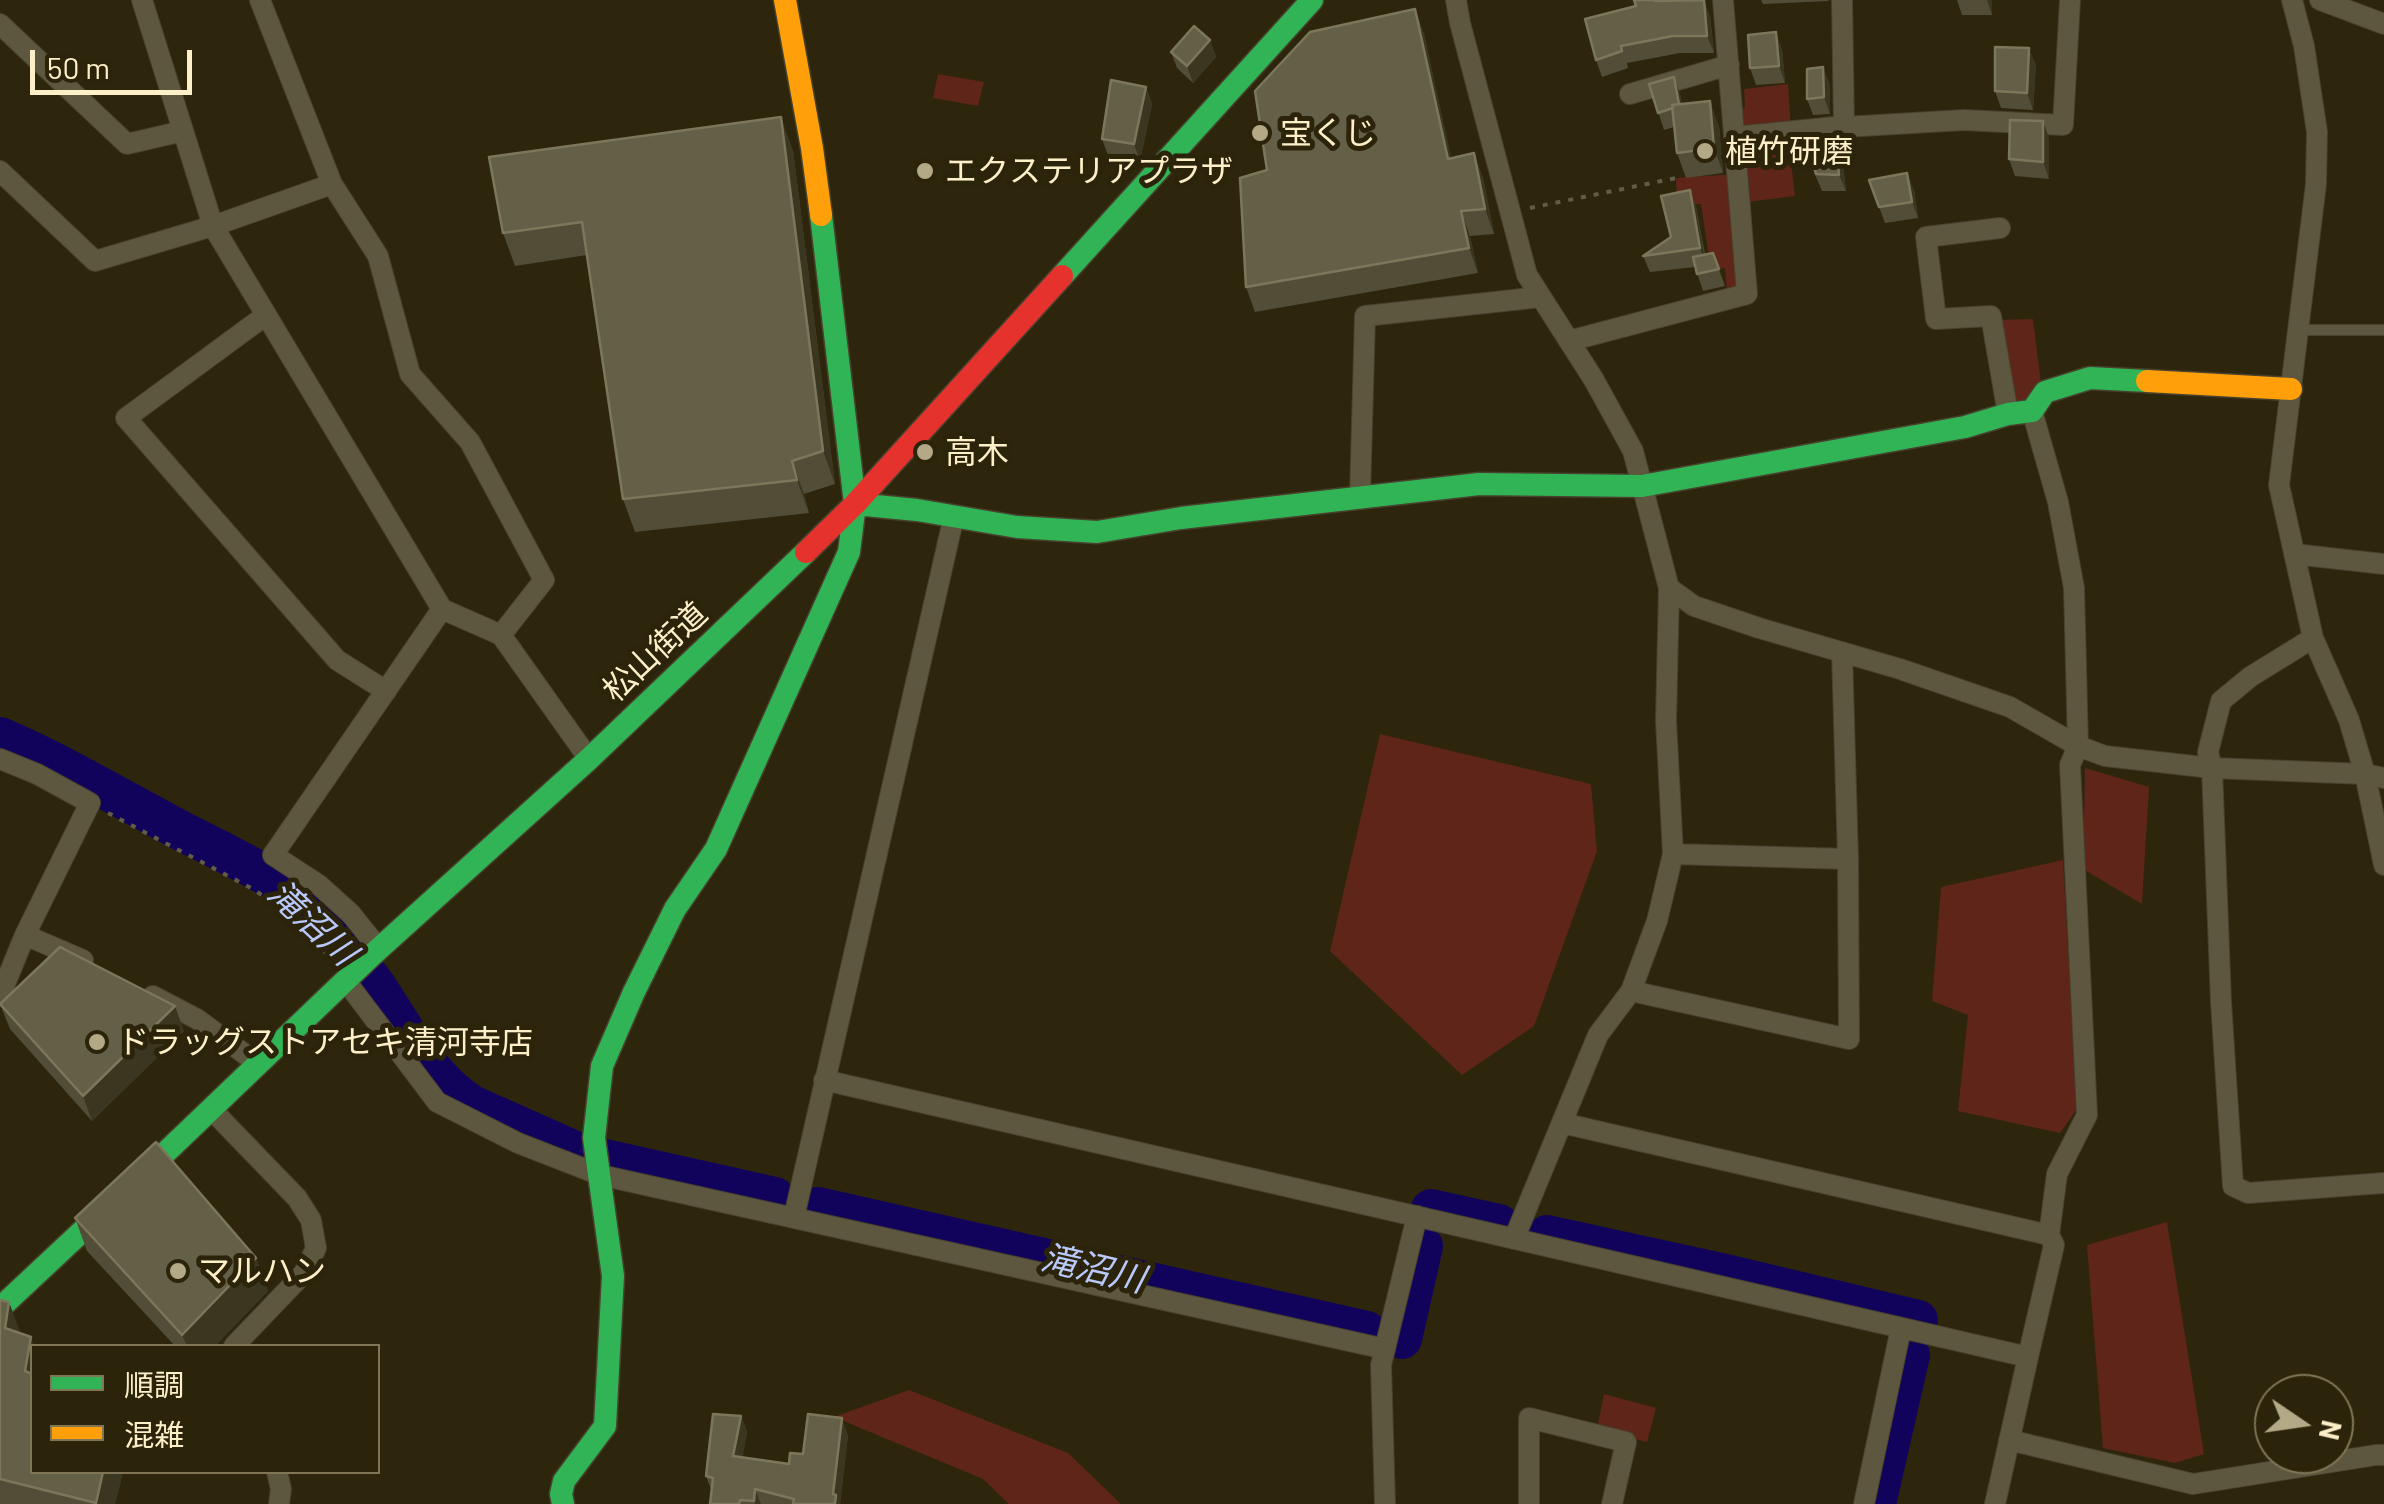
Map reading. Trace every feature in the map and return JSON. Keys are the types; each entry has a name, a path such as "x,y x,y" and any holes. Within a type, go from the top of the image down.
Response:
{"street":[{"path":"142,0 213,226 442,609 501,635 589,759"},
{"path":"260,0 332,184 378,256 410,374 470,442 544,580 501,635"},
{"path":"563,1504 560,1494 564,1480 605,1426 613,1276 594,1138 602,1066 675,908 716,849 849,552 855,504 812,148 784,0"},
{"name":"松山街道","path":"0,1308 348,977 589,759 855,504 1312,0"},
{"path":"1456,0 1527,275 1633,450 1669,588 1666,720 1673,854 1656,921 1631,991 1598,1035 1514,1239"},
{"path":"1570,341 1747,294 1724,0"},
{"path":"1842,0 1844,126"},
{"path":"1734,136 1964,120 2063,125 2070,0"},
{"path":"2292,0 2304,46 2317,132 2316,184 2279,485 2313,638 2375,776 2384,865"},
{"path":"2320,0 2384,24"},
{"path":"0,24 127,144 183,132"},
{"path":"1630,94 1728,65"},
{"path":"0,172 95,262 332,184"},
{"path":"2000,228 1926,236 1936,319 1991,316 2008,414"},
{"path":"1360,496 1365,316 1541,296"},
{"path":"266,315 126,418 336,660 386,690"},
{"path":"855,504 1017,526 1097,532 1182,518 1479,484 1642,486 2012,416 2032,411 2045,392 2090,378 2291,389"},
{"path":"1995,1504 2054,1245 2049,1234 2057,1174 2087,1115 2070,765 2078,746 2074,588 2058,502 2032,411"},
{"path":"794,1216 954,516"},
{"path":"2294,554 2384,564"},
{"path":"1669,588 1694,606 2010,707 2078,746 2105,756 2212,768 2375,776"},
{"path":"375,952 351,914 273,854 442,609"},
{"path":"2313,638 2250,677 2221,701 2208,752 2212,768 2233,1186 2248,1193 2384,1183"},
{"path":"1631,991 1849,1040 1842,652"},
{"path":"0,759 38,774 90,803 25,935 0,996"},
{"path":"1673,854 1848,859"},
{"path":"25,935 106,971"},
{"path":"348,977 437,1102 518,1143 600,1174 1385,1350"},
{"path":"136,988 197,1020 257,1063"},
{"path":"824,1080 2028,1358"},
{"path":"210,1110 297,1198 311,1220 316,1248 304,1273 236,1344"},
{"path":"1562,1123 2049,1234"},
{"path":"1384,1504 1381,1365 1417,1216"},
{"path":"1864,1504 1901,1328"},
{"path":"1528,1504 1529,1418 1626,1442 1612,1504"},
{"path":"2010,1440 2193,1484 2384,1456"},
{"path":"278,1474 279,1504"}],"lane":[{"path":"2298,330 2384,330"}],"path":[{"path":"1510,212 1676,178"},
{"path":"90,803 253,889 304,924 348,977"}],"shaded area":[{"path":"938,74 984,82 978,106 933,98"},
{"path":"1788,84 1791,129 1742,130 1744,89"},
{"path":"1766,142 1769,155 1790,153 1795,196 1747,202 1742,156 1747,146"},
{"path":"1737,174 1746,288 1727,291 1725,268 1711,271 1701,204 1677,206 1676,178"},
{"path":"2033,319 2041,384 2013,415 1994,320"},
{"path":"1380,734 1591,784 1597,851 1534,1026 1462,1075 1330,951"},
{"path":"2085,768 2149,787 2142,904 2083,869"},
{"path":"2063,860 2077,1109 2060,1133 1958,1111 1968,1015 1932,1001 1941,887"},
{"path":"2167,1222 2204,1454 2175,1463 2103,1448 2087,1245"},
{"path":"909,1390 1068,1453 1121,1504 1009,1504 983,1479 834,1417"},
{"path":"1604,1394 1656,1408 1647,1442 1597,1429"}],"building":[{"path":"1634,0 1704,0 1707,36 1673,36 1621,46 1622,51 1596,60 1585,19 1636,6"},
{"path":"1415,9 1448,159 1474,153 1485,209 1461,211 1469,248 1246,287 1240,178 1267,170 1255,91 1310,32"},
{"path":"1194,26 1210,40 1187,66 1171,52"},
{"path":"1776,32 1779,66 1750,68 1748,35"},
{"path":"1995,47 2029,48 2027,93 1995,91"},
{"path":"1823,67 1824,97 1807,99 1807,69"},
{"path":"1674,77 1679,104 1658,113 1649,84"},
{"path":"1111,80 1146,87 1134,144 1102,139"},
{"path":"1710,101 1714,148 1677,153 1672,105"},
{"path":"781,117 823,451 792,461 797,480 623,499 582,222 503,233 489,157"},
{"path":"2010,120 2043,121 2043,162 2009,159"},
{"path":"1836,139 1839,175 1816,174 1813,160 1809,160 1811,141"},
{"path":"1907,173 1912,202 1879,207 1869,180"},
{"path":"1690,190 1700,248 1643,256 1671,237 1661,196"},
{"path":"1713,253 1719,269 1697,274 1693,257"},
{"path":"60,947 175,1006 83,1096 0,1004"},
{"name":"マルハン","path":"156,1142 256,1258 182,1335 75,1218"},
{"path":"0,1300 9,1302 5,1328 31,1337 25,1371 30,1373 30,1474 103,1474 96,1503 0,1479"},
{"path":"713,1414 741,1416 733,1456 789,1464 790,1453 803,1454 808,1414 842,1418 835,1504 793,1504 794,1499 755,1489 754,1501 710,1504 713,1478 706,1476"}],"waterway":[{"name":"滝沼川","path":"0,737 287,889 349,951 418,1051 456,1094 472,1105 582,1154"},
{"name":"滝沼川","path":"605,1159 775,1197"},
{"name":"滝沼川","path":"818,1207 1367,1331"},
{"path":"1431,1209 1499,1224"},
{"path":"1547,1235 1918,1320"},
{"path":"1402,1339 1423,1246"},
{"path":"1876,1504 1910,1355"}],"traffic: fast":[{"path":"1062,276 1312,0"},
{"path":"563,1504 564,1481 605,1426 613,1276 594,1138 602,1066 675,909 716,849 849,552 855,504 821,215"},
{"path":"855,504 1017,527 1097,532 1181,518 1479,484 1642,486 1965,427 2032,411 2045,392 2090,378 2147,381"},
{"path":"140,1177 371,956 589,759 806,552"},
{"path":"0,1308 108,1207"}],"traffic: slow":[{"path":"785,0 821,215"},
{"path":"2147,381 2291,389"}],"traffic: jam":[{"path":"806,552 855,504 1062,276"}],"place":[{"name":"宝くじ","path":"1260,133"},
{"name":"植竹研磨","path":"1705,151"},
{"name":"エクステリアプラザ","path":"925,171"},
{"name":"高木","path":"925,452"},
{"name":"ドラッグストアセキ清河寺店","path":"97,1042"},
{"name":"マルハン","path":"178,1271"}]}
